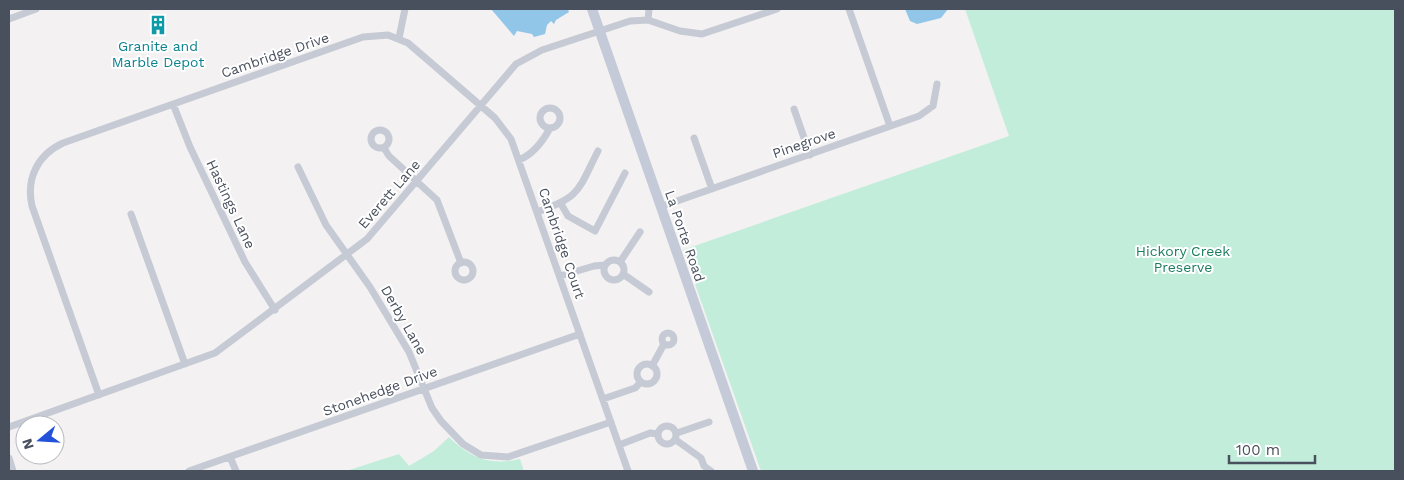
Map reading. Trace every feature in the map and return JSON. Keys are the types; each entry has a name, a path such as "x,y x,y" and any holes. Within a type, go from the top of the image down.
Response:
{"street":[{"path":"9,19 34,9"},
{"path":"405,9 399,38 481,105"},
{"name":"La Porte Road","path":"592,9 753,471"},
{"path":"648,20 649,9"},
{"name":"Everett Lane","path":"9,427 215,352 275,310 348,255 378,228 516,64 542,50 630,21 648,20 680,31 702,34 777,9"},
{"path":"849,9 890,126"},
{"name":"Cambridge Drive","path":"99,395 34,212 30,191 32,176 38,163 55,147 363,37 381,34 399,38"},
{"name":"Pinegrove","path":"660,207 810,155 928,110 933,106 937,84"},
{"name":"Hastings Lane","path":"173,104 190,147 245,262 275,310"},
{"name":"Cambridge Court","path":"481,105 507,132 519,160 628,471"},
{"path":"794,109 810,155"},
{"path":"519,160 530,154 543,140 550,128"},
{"path":"694,138 712,189"},
{"path":"384,148 389,156 418,180 437,200 461,262"},
{"path":"537,212 561,204 575,195 598,151"},
{"name":"Derby Lane","path":"298,167 322,217 402,338 417,368 432,408 446,427 468,448 487,457 512,456 611,422"},
{"path":"561,204 568,216 595,231 625,173"},
{"path":"131,214 185,364"},
{"path":"620,262 640,232"},
{"path":"560,276 594,266 605,265 611,260 620,262 623,267 623,274 616,280 609,279 604,273 605,265"},
{"path":"623,274 649,292"},
{"name":"Stonehedge Drive","path":"189,471 580,334"},
{"path":"652,366 664,344"},
{"path":"644,364 652,366 656,372 655,379 649,384 641,382 637,376 638,369 644,364"},
{"path":"603,399 635,388 641,382"},
{"path":"658,434 660,441 666,445 676,437 709,422"},
{"path":"619,445 650,434 658,434 665,426 672,427 676,437 701,458 704,466 711,471"},
{"path":"230,457 236,471"},
{"path":"9,458 13,471"}],"green space":[{"name":"Hickory Creek Preserve","path":"965,9 1395,9 1395,471 761,471 683,250 1009,136"},
{"path":"449,437 473,455 490,461 520,459 524,471 346,471 399,454 409,466 434,451"}],"water":[{"path":"491,9 568,9 569,12 556,20 554,24 551,21 547,25 545,34 534,37 532,34 517,31 514,36"},
{"path":"905,9 948,9 941,18 917,24 910,21"}],"place":[{"name":"Granite and Marble Depot","path":"158,25"}]}
